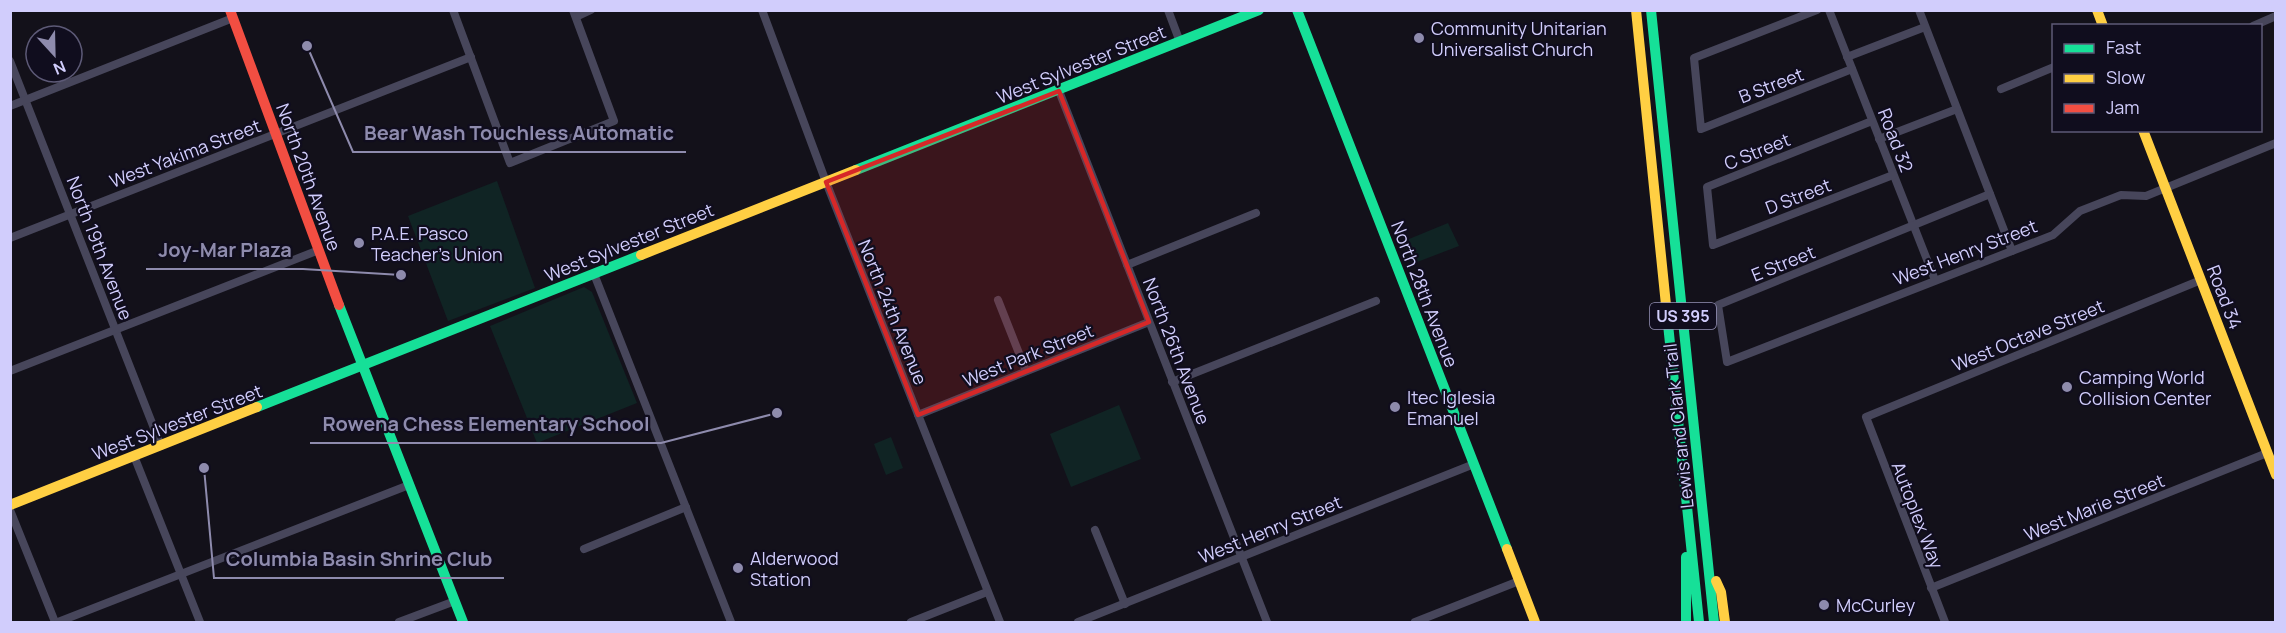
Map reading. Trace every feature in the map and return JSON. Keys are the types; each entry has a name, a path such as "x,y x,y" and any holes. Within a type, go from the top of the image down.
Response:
{"main road":[{"name":"West Sylvester Street","path":"10,505 1259,10"},
{"name":"North 28th Avenue","path":"1297,10 1535,622"},
{"name":"Lewis and Clark Trail","path":"1636,10 1700,622"},
{"name":"Lewis and Clark Trail","path":"1651,10 1714,622"},
{"name":"North 20th Avenue","path":"231,14 362,367 463,622"},
{"name":"Road 34","path":"2145,132 2276,475"},
{"path":"1686,622 1686,555 1692,535"},
{"path":"1709,564 1721,592 1725,622"}],"street":[{"path":"453,10 510,163 614,121 574,14 591,10"},
{"name":"North 24th Avenue","path":"762,10 826,182 999,622"},
{"path":"1168,10 1180,42"},
{"name":"B Street","path":"1817,10 1694,58 1701,129 1852,69"},
{"name":"Road 32","path":"1829,10 1935,280"},
{"path":"1919,10 2012,251"},
{"path":"10,106 231,14"},
{"path":"2258,24 2276,16"},
{"path":"1848,57 1925,27"},
{"name":"West Yakima Street","path":"10,238 471,57"},
{"name":"North 19th Avenue","path":"10,61 161,446"},
{"path":"2001,88 2052,68"},
{"name":"North 26th Avenue","path":"1059,91 1267,622"},
{"path":"1879,139 1957,109"},
{"name":"C Street","path":"1713,245 1707,188 1872,121"},
{"name":"West Henry Street","path":"1727,362 2056,233 2080,211 2116,196 2143,196 2276,143"},
{"name":"D Street","path":"1713,245 1893,175"},
{"path":"1913,226 1990,194"},
{"path":"1127,265 1256,213"},
{"name":"E Street","path":"1727,362 1718,305 1913,226"},
{"path":"10,371 319,250"},
{"path":"594,274 731,622"},
{"name":"West Octave Street","path":"1866,417 2201,280"},
{"path":"998,300 1026,371"},
{"path":"1172,382 1376,301"},
{"name":"West Park Street","path":"918,415 1149,322"},
{"name":"Autoplex Way","path":"1866,417 1945,622"},
{"name":"West Marie Street","path":"1931,588 2267,453"},
{"path":"134,456 200,622"},
{"name":"West Henry Street","path":"1078,622 1474,464"},
{"path":"10,510 57,622 409,485"},
{"path":"584,549 686,507"},
{"path":"1095,530 1125,604"},
{"path":"1415,622 1519,580"},
{"path":"910,622 987,592"},
{"path":"399,622 455,601"}],"highlighted area":[{"path":"1059,91 1149,322 918,415 826,182"}],"green space":[{"path":"497,181 535,288 448,321 408,216"},
{"path":"1448,223 1459,246 1412,264 1405,246 1409,239"},
{"path":"584,287 592,292 637,403 537,443 490,326"},
{"path":"1119,405 1141,459 1071,487 1050,434"},
{"path":"891,437 903,468 886,475 874,444"}],"traffic: fast":[{"path":"856,170 1259,10"},
{"path":"1297,10 1507,549"},
{"path":"1651,10 1714,622"},
{"path":"257,407 641,255"},
{"path":"339,305 463,622"},
{"path":"1666,305 1699,622"},
{"path":"1686,557 1686,622"}],"traffic: slow":[{"path":"1636,10 1666,305"},
{"path":"2097,10 2102,24"},
{"path":"2144,132 2276,475"},
{"path":"641,255 856,170"},
{"path":"10,505 257,407"},
{"path":"1507,549 1535,622"},
{"path":"1716,581 1721,592 1725,622"}],"traffic: jam":[{"path":"230,10 339,305"}],"place":[{"name":"Community Unitarian Universalist Church","path":"1419,38"},
{"name":"Bear Wash Touchless Automatic","path":"307,46"},
{"name":"P.A.E. Pasco Teacher's Union","path":"359,243"},
{"name":"Joy-Mar Plaza","path":"401,275"},
{"name":"Camping World Collision Center","path":"2067,387"},
{"name":"Itec Iglesia Emanuel","path":"1395,407"},
{"name":"Rowena Chess Elementary School","path":"777,413"},
{"name":"Columbia Basin Shrine Club","path":"204,468"},
{"name":"Alderwood Station","path":"738,568"},
{"name":"McCurley","path":"1824,605"}]}
